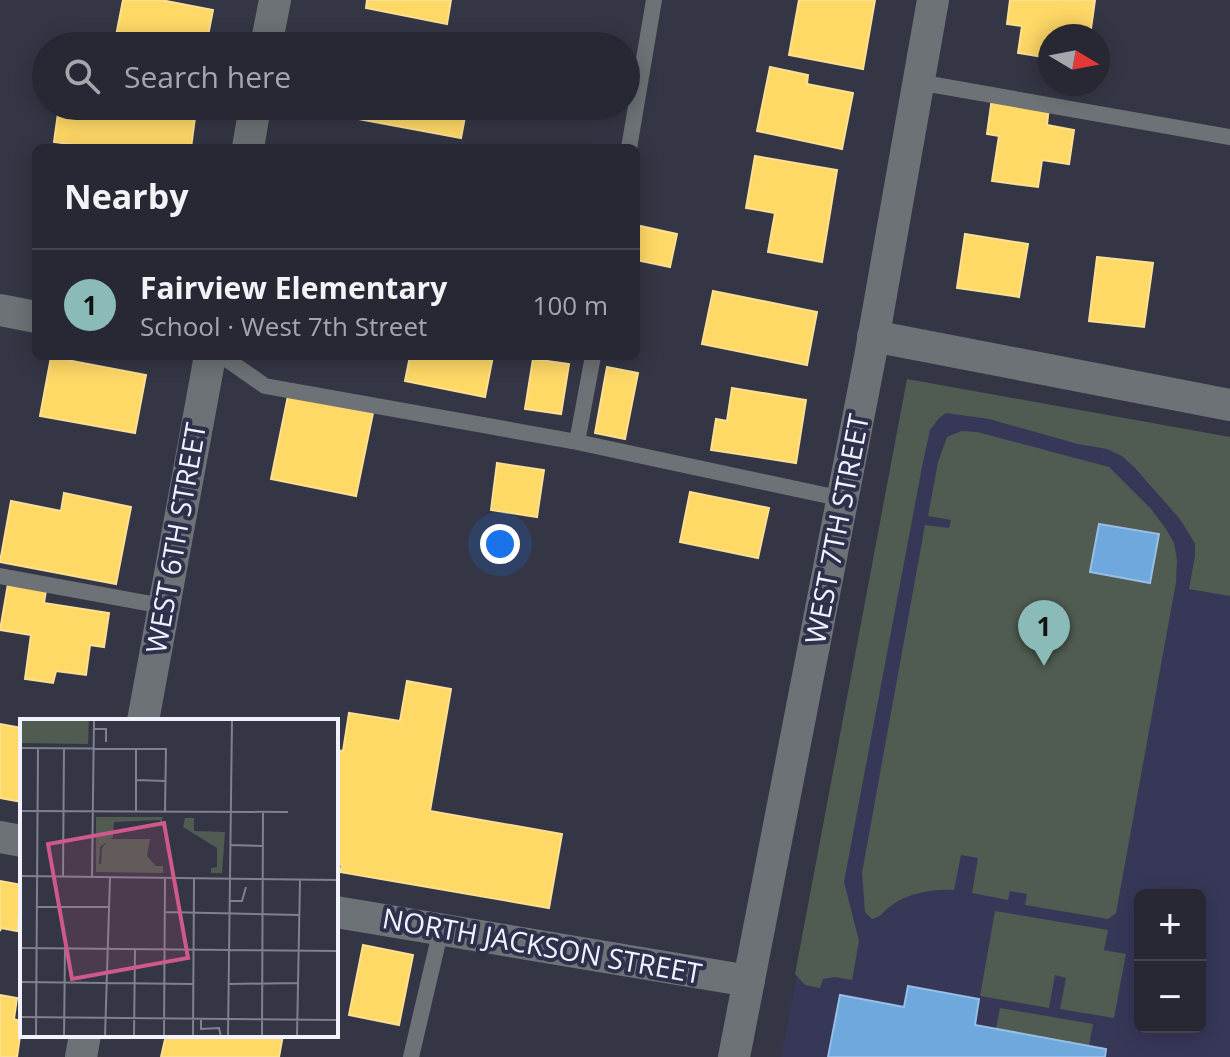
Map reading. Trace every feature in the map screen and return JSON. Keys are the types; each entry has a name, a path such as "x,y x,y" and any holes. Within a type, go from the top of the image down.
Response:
{"street":[{"path":"269,32 275,0"},
{"name":"WEST 7TH STREET","path":"734,1057 843,499 933,0"},
{"path":"249,144 253,120"},
{"path":"0,310 32,316"},
{"path":"873,336 1230,405"},
{"name":"WEST 6TH STREET","path":"143,719 209,360"},
{"path":"0,837 20,841"},
{"name":"NORTH JACKSON STREET","path":"338,912 749,981"},
{"path":"81,1057 85,1037"}],"lane":[{"path":"640,83 654,0"},
{"path":"918,82 1230,137"},
{"path":"630,144 634,120"},
{"path":"228,360 265,386 577,442 843,499"},
{"path":"577,442 592,360"},
{"path":"0,576 163,606"},
{"path":"411,1057 441,929"}],"shaded area":[{"path":"914,380 1230,437 1230,1057 781,1057"}],"green space":[{"path":"907,379 1230,437 1230,596 1189,589 1195,544 1179,518 1122,456 1107,449 989,419 946,413 939,418 930,430 922,467 844,882 859,941 852,980 835,977 823,979 820,988 805,985 795,974"},
{"path":"962,431 977,432 1109,467 1151,509 1174,543 1176,582 1116,913 1108,919 1025,905 1027,894 1010,891 1008,900 972,893 978,858 961,855 954,890 914,895 872,919 865,912 862,873 925,525 949,528 951,520 928,516 938,462 947,437","holes":["1099,524 1158,534 1150,582 1091,572"]},
{"path":"995,911 1108,930 1104,950 1126,954 1114,1018 1060,1009 1066,978 1055,975 1049,1008 980,996"},
{"path":"1000,1008 1093,1024 1089,1046 996,1029"}],"building: Homes":[{"path":"123,0 161,0 213,10 209,32 117,32"},
{"path":"367,0 451,0 447,24 366,8"},
{"path":"799,0 875,0 863,69 789,55"},
{"path":"1010,0 1095,0 1092,24 1038,24 1038,56 1018,53 1022,26 1007,24"},
{"path":"770,67 808,75 807,84 853,93 842,149 757,131"},
{"path":"992,98 1049,106 1047,125 1074,130 1069,164 1042,160 1038,187 992,181 999,136 987,134"},
{"path":"57,120 195,120 192,144 54,142"},
{"path":"364,120 464,120 461,138"},
{"path":"755,156 837,170 822,262 768,252 775,213 746,208"},
{"path":"640,226 677,234 670,267 640,261"},
{"path":"965,234 1028,244 1019,297 957,288"},
{"path":"1097,257 1153,263 1144,327 1089,321"},
{"path":"713,291 817,312 807,365 702,344"},
{"path":"50,360 67,360 146,375 135,433 40,416"},
{"path":"409,360 492,360 485,397 405,381"},
{"path":"533,360 569,364 561,414 525,409"},
{"path":"607,367 638,373 625,439 595,433"},
{"path":"732,388 806,400 796,463 711,450 716,419 727,421"},
{"path":"288,396 373,413 356,496 271,479"},
{"path":"497,463 544,470 537,517 491,510"},
{"path":"690,492 769,508 758,558 680,542"},
{"path":"64,493 131,507 116,584 0,562 11,501 61,511"},
{"path":"8,584 46,590 44,603 109,613 104,647 90,645 86,675 56,671 53,683 25,679 31,635 0,630"},
{"path":"407,681 451,689 430,811 562,834 549,908 340,872 338,750 343,751 349,713 400,721"},
{"path":"0,724 20,728 20,802 0,798"},
{"path":"0,881 20,885 17,931 1,928 0,931"},
{"path":"363,945 413,955 399,1025 349,1015"},
{"path":"0,995 17,998 14,1019 20,1021 20,1036 17,1057 0,1057"},
{"path":"166,1037 283,1037 279,1057 161,1057"}],"building: Schools":[{"path":"1099,524 1159,534 1150,583 1090,572"},
{"path":"908,986 979,999 975,1025 1106,1049 1105,1057 828,1057 840,995 904,1007"}],"place":[{"name":"Fairview Elementary","path":"1044,666"}]}
